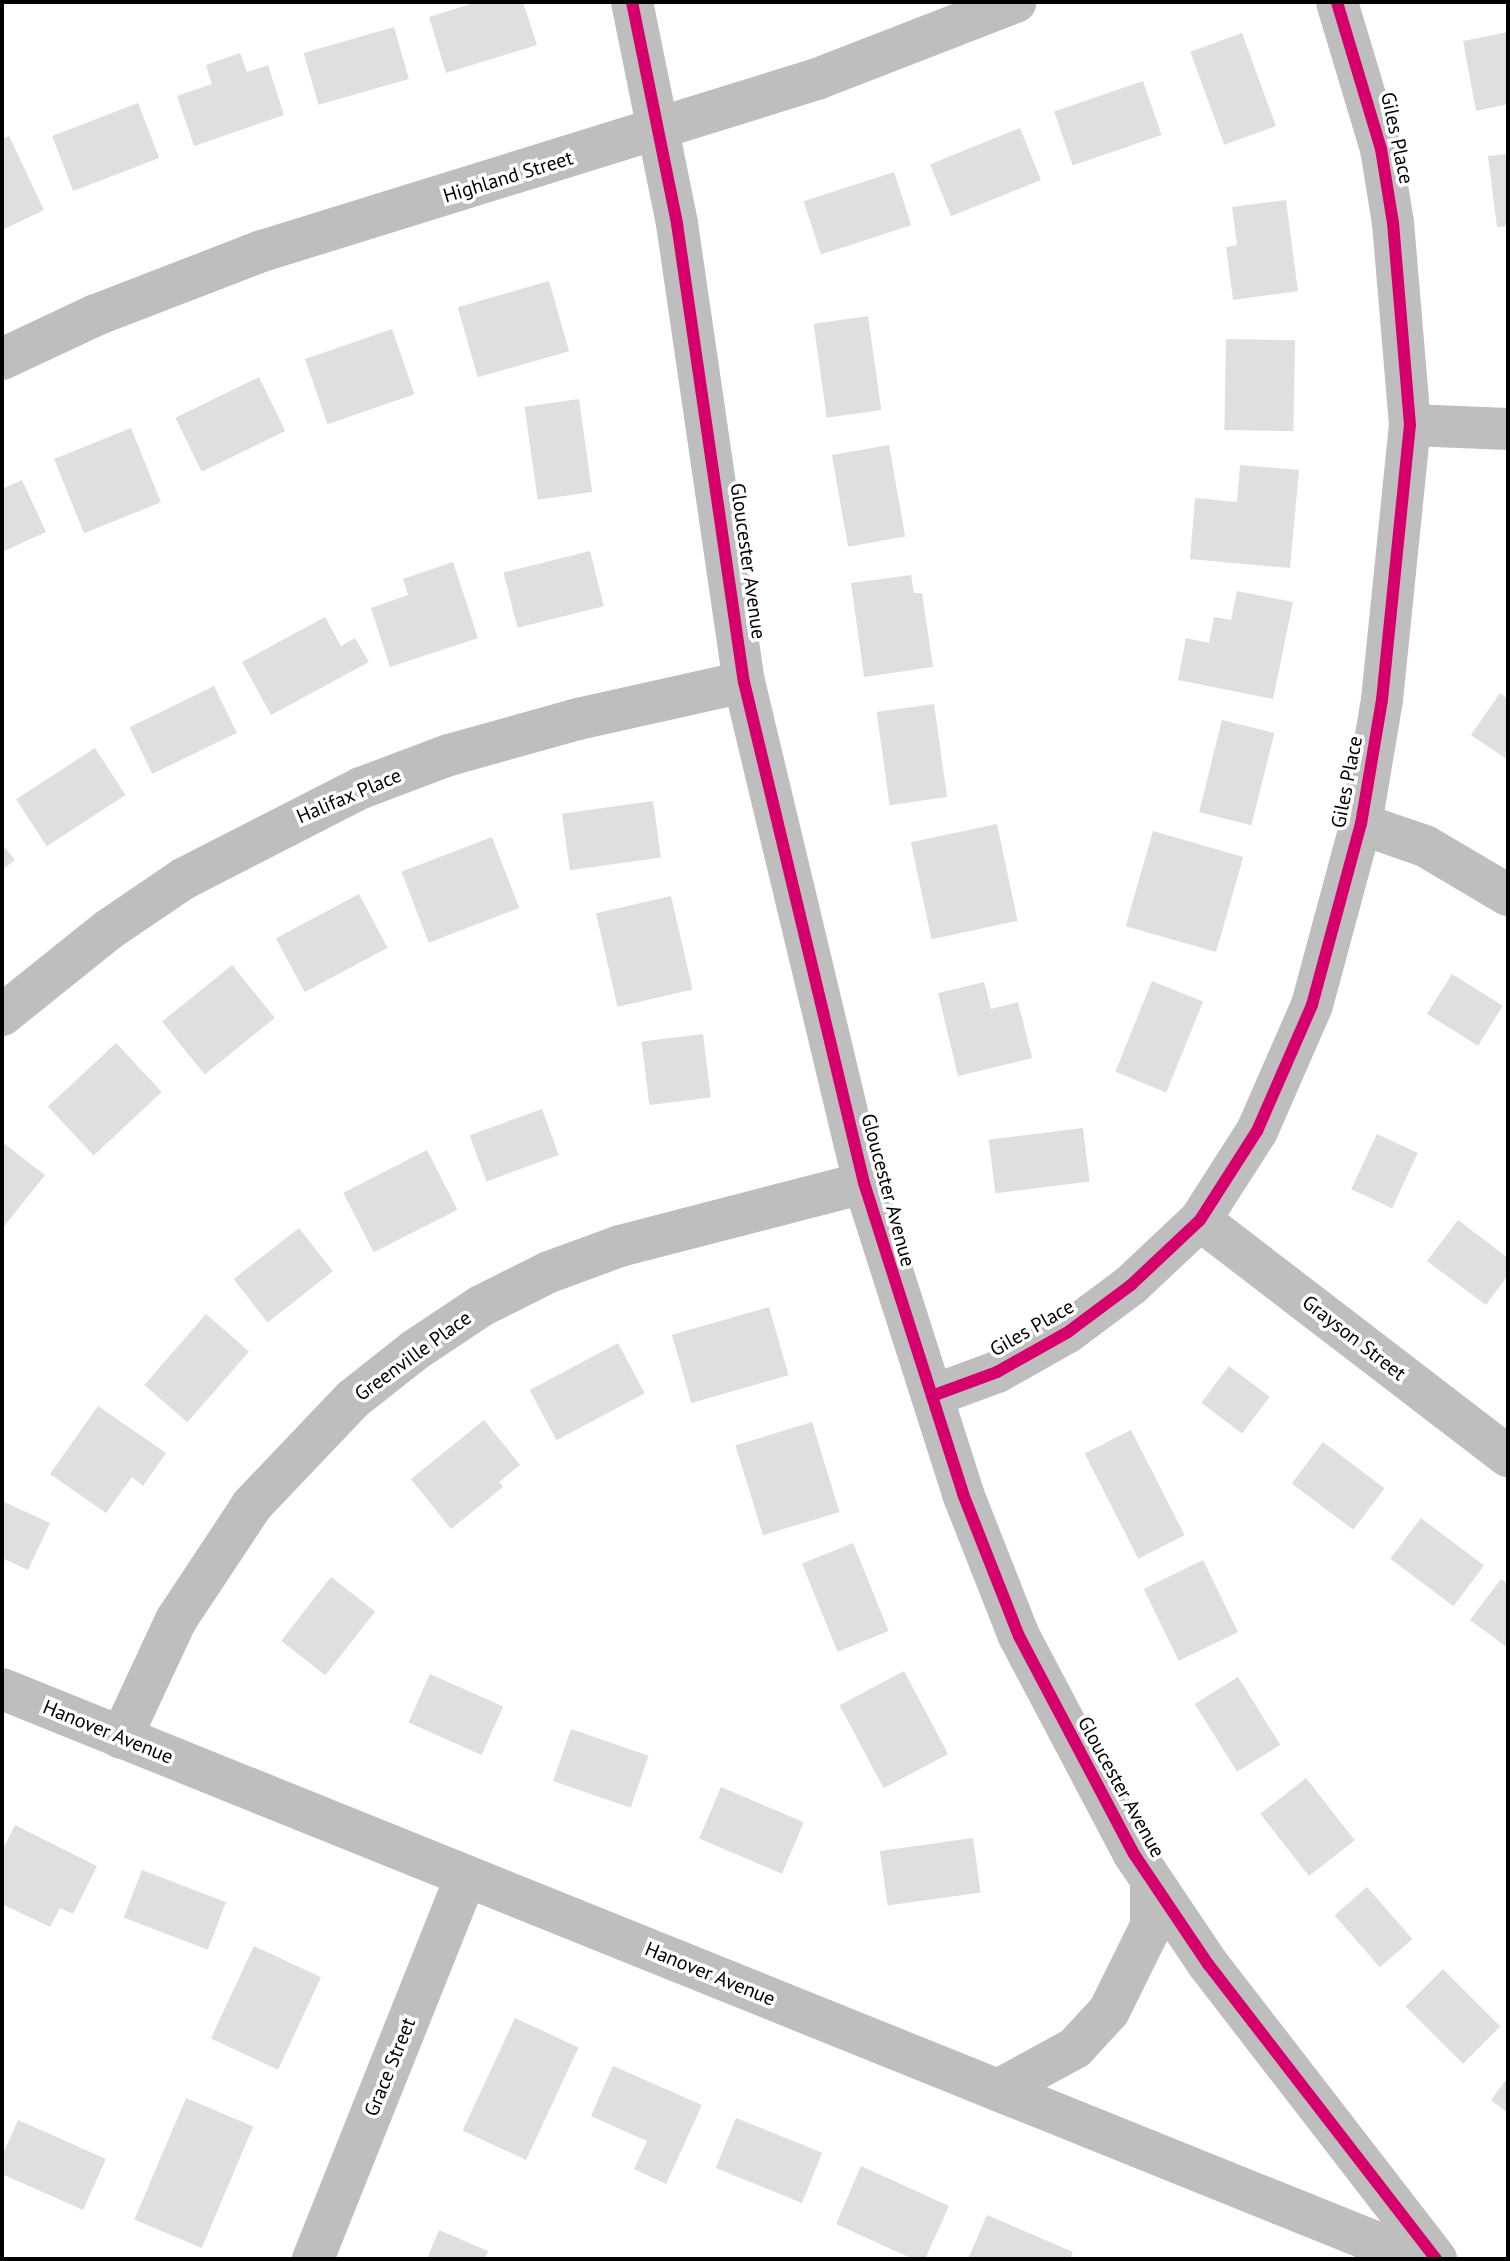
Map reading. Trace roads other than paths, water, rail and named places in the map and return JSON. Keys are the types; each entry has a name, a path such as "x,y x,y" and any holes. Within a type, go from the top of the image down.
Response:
{"street":[{"name":"Gloucester Avenue","path":"632,2 659,130 744,682 864,1183 932,1396 1019,1636 1071,1741 1151,1880 1208,1964 1436,2259"},
{"name":"Highland Street","path":"2,359 96,315 262,251 817,79 1016,2"},
{"name":"Giles Place","path":"932,1396 997,1372 1068,1332 1131,1285 1200,1220 1257,1131 1294,1057 1361,824 1391,632 1410,425 1391,208 1366,92 1337,2"},
{"path":"1410,425 1508,429"},
{"name":"Halifax Place","path":"2,1015 108,930 183,879 361,788 449,755 578,719 744,682"},
{"path":"1361,824 1425,846 1508,895"},
{"name":"Greenville Place","path":"121,1738 176,1620 252,1505 353,1399 415,1350 481,1306 549,1272 620,1246 864,1183"},
{"name":"Grayson Street","path":"1200,1220 1508,1456"},
{"name":"Hanover Avenue","path":"2,1689 1417,2259"},
{"name":"Grace Street","path":"313,2259 466,1876"},
{"name":"Gloucester Avenue","path":"998,2090 1075,2048 1109,2011 1151,1926 1151,1880"}]}
